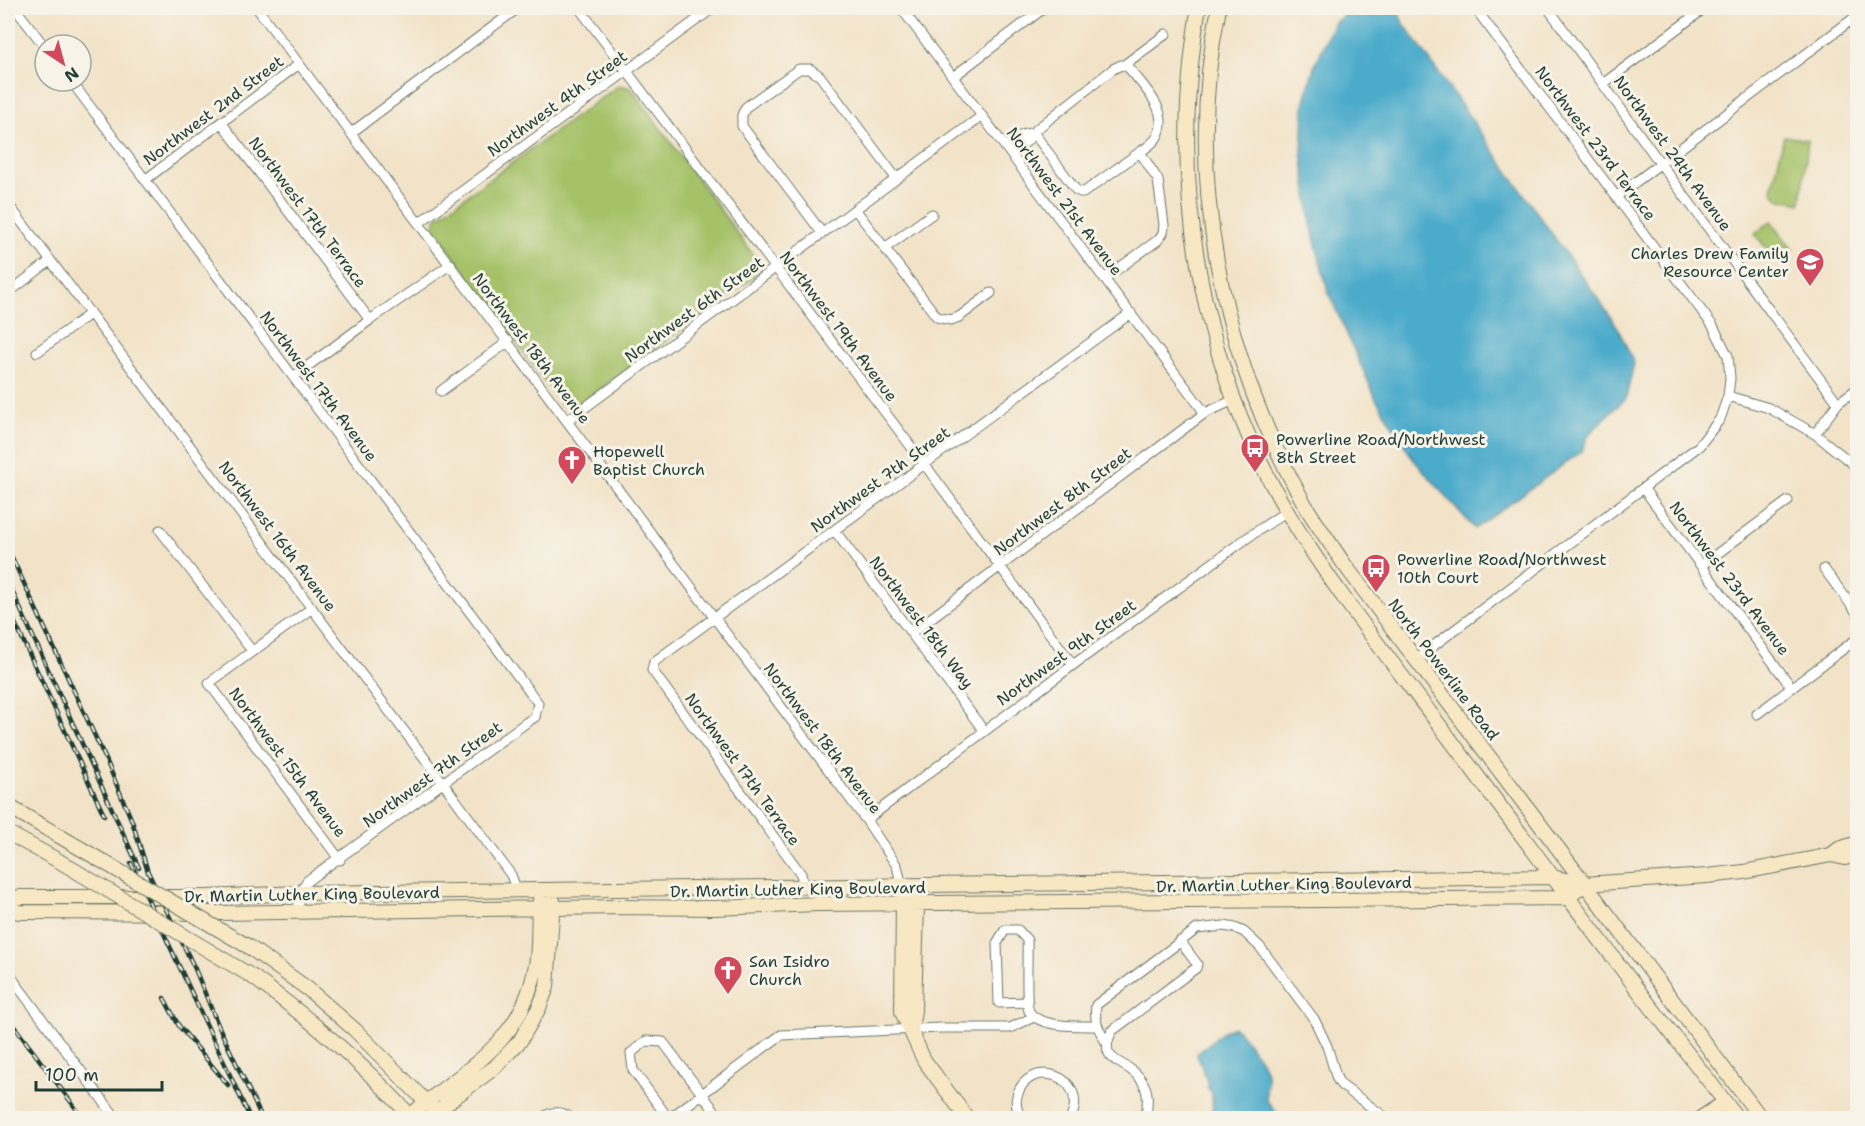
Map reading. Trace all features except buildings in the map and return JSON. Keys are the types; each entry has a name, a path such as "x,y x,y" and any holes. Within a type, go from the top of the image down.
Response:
{"main road":[{"path":"1199,8 1189,87 1189,198 1208,313 1234,400 1260,462 1287,511 1328,575 1552,877 1737,1119"},
{"name":"North Powerline Road","path":"1219,8 1208,85 1208,195 1216,257 1227,310 1253,395 1278,453 1305,505 1344,564 1761,1119"},
{"path":"1188,146 1196,160 1208,168"},
{"path":"1189,173 1197,179 1208,195"},
{"path":"1227,379 1253,395"},
{"path":"1234,400 1248,403 1263,418"},
{"path":"1373,635 1391,648 1416,659"},
{"path":"8,806 249,947 308,989 355,1030 427,1102 437,1117 452,1099 494,1068 520,1041 539,1008 547,987 554,908 547,890"},
{"path":"8,833 253,976 291,1004 338,1045 411,1118 427,1102 485,1058 509,1032 526,1003 536,965 539,908 547,890"},
{"name":"Dr. Martin Luther King Boulevard","path":"1831,855 1839,849 1857,843"},
{"name":"Dr. Martin Luther King Boulevard","path":"8,901 19,897 207,897 300,893 1552,877 1584,884 1707,876 1744,872 1831,855 1845,858 1857,855"},
{"path":"1568,898 1584,884"},
{"path":"902,886 910,905 902,1012 924,1060 967,1119"},
{"path":"504,908 514,899 516,891"},
{"name":"Dr. Martin Luther King Boulevard","path":"8,909 19,912 220,913 298,910 714,908 818,904 1568,898"},
{"path":"1704,1075 1719,1085 1728,1088 1737,1087"},
{"path":"1701,1119 1725,1102"},
{"path":"1725,1102 1742,1108 1755,1119"}],"street":[{"path":"15,8 34,33"},
{"name":"Northwest 18th Avenue","path":"257,8 420,222 866,820 897,866 902,886"},
{"path":"351,133 518,8"},
{"name":"Northwest 19th Avenue","path":"579,8 925,465 1072,665"},
{"name":"Northwest 4th Street","path":"420,222 627,70 701,11 713,8"},
{"name":"Northwest 21st Avenue","path":"901,8 1205,413"},
{"path":"953,77 1044,8"},
{"name":"Northwest 23rd Terrace","path":"1475,8 1713,326 1728,356 1730,378 1728,396"},
{"name":"Northwest 24th Avenue","path":"1548,8 1660,164 1838,403"},
{"path":"1604,83 1705,8"},
{"path":"1617,196 1857,15"},
{"path":"1009,151 1022,135 1033,132 1113,69 1124,65 1166,34"},
{"name":"Northwest 2nd Street","path":"145,180 299,64"},
{"path":"1033,132 1079,192 1088,190 1140,152 1158,136 1160,112 1140,82 1124,65"},
{"path":"822,233 742,126 742,116 746,107 799,69 810,69 820,76 896,178"},
{"name":"Northwest 17th Avenue","path":"80,93 535,697 538,703 537,711"},
{"name":"Northwest 6th Street","path":"568,420 982,116"},
{"name":"Northwest 17th Terrace","path":"221,122 370,320"},
{"path":"1104,279 1158,240 1162,233 1164,225 1158,180 1140,152"},
{"name":"Northwest 16th Avenue","path":"8,204 444,784 511,875 516,891"},
{"path":"855,209 937,317 951,320 959,317 991,293"},
{"path":"885,248 932,214"},
{"path":"8,293 50,261"},
{"path":"294,377 370,320 451,264"},
{"path":"37,352 90,314"},
{"name":"Northwest 7th Street","path":"652,670 654,662 1131,314"},
{"path":"441,391 509,341"},
{"path":"1815,434 1838,403 1857,388"},
{"path":"1416,659 1699,446 1720,419 1728,396 1769,408 1815,434 1857,468"},
{"name":"Northwest 8th Street","path":"911,633 1205,413 1218,405 1234,400"},
{"name":"Northwest 23rd Avenue","path":"1643,488 1792,688"},
{"path":"1702,565 1788,501"},
{"name":"Northwest 9th Street","path":"866,820 1246,537 1287,511"},
{"path":"160,530 252,651 312,608"},
{"name":"Northwest 18th Way","path":"835,531 984,731"},
{"path":"1824,569 1857,614"},
{"path":"1757,714 1857,638"},
{"name":"Northwest 15th Avenue","path":"252,651 209,683 340,860"},
{"name":"Northwest 17th Terrace","path":"652,670 801,874 804,888"},
{"name":"Northwest 7th Street","path":"300,893 307,881 340,860 535,717 537,711"},
{"path":"298,910 300,893"},
{"path":"1146,1119 1148,1099 1143,1082 1137,1074 1109,1054 1094,1016 1096,1005 1197,929 1224,926 1244,932 1260,947 1314,1019 1327,1046 1336,1079 1386,1119"},
{"path":"1028,1002 999,1003 997,943 1005,930 1018,930 1028,940 1028,1002 1028,1010 1034,1017 1068,1026 1097,1026"},
{"path":"1106,1042 1112,1031 1196,968 1197,964 1180,941"},
{"path":"8,968 14,981 116,1119"},
{"path":"720,1119 702,1093 663,1042 646,1041 631,1053 633,1070 669,1119 702,1093 781,1035 1010,1028 1034,1017"},
{"path":"1021,1119 1016,1103 1023,1085 1040,1074 1050,1074 1060,1077 1073,1093 1074,1111 1071,1119"},
{"path":"542,1119 556,1113 571,1119"}],"green space":[{"path":"619,85 631,88 759,263 758,274 578,405 562,405 434,229 435,219"},
{"path":"1784,136 1808,140 1801,203 1777,198 1772,190"},
{"path":"1771,221 1793,250 1777,262 1755,234"}],"water":[{"path":"1352,8 1397,8 1402,21 1617,326 1634,363 1626,398 1589,434 1582,451 1475,529 1413,459 1376,399 1328,292 1311,225 1302,152 1304,104 1314,67 1333,24"},
{"path":"1234,1027 1261,1061 1267,1074 1266,1099 1280,1118 1213,1118 1212,1093 1208,1088 1197,1054 1224,1031"}],"railway":[{"path":"8,549 107,762 132,821 148,872 195,969 218,1025 262,1118"},
{"path":"8,582 139,868"},
{"path":"8,608 104,815"},
{"path":"131,863 250,1118"},
{"path":"164,998 179,1026 228,1085"},
{"path":"8,1018 83,1118"}],"place":[{"name":"Charles Drew Family Resource Center","path":"1810,288"},
{"name":"Powerline Road/Northwest 8th Street","path":"1255,474"},
{"name":"Hopewell Baptist Church","path":"572,486"},
{"name":"Powerline Road/Northwest 10th Court","path":"1376,594"},
{"name":"San Isidro Church","path":"728,996"}]}
